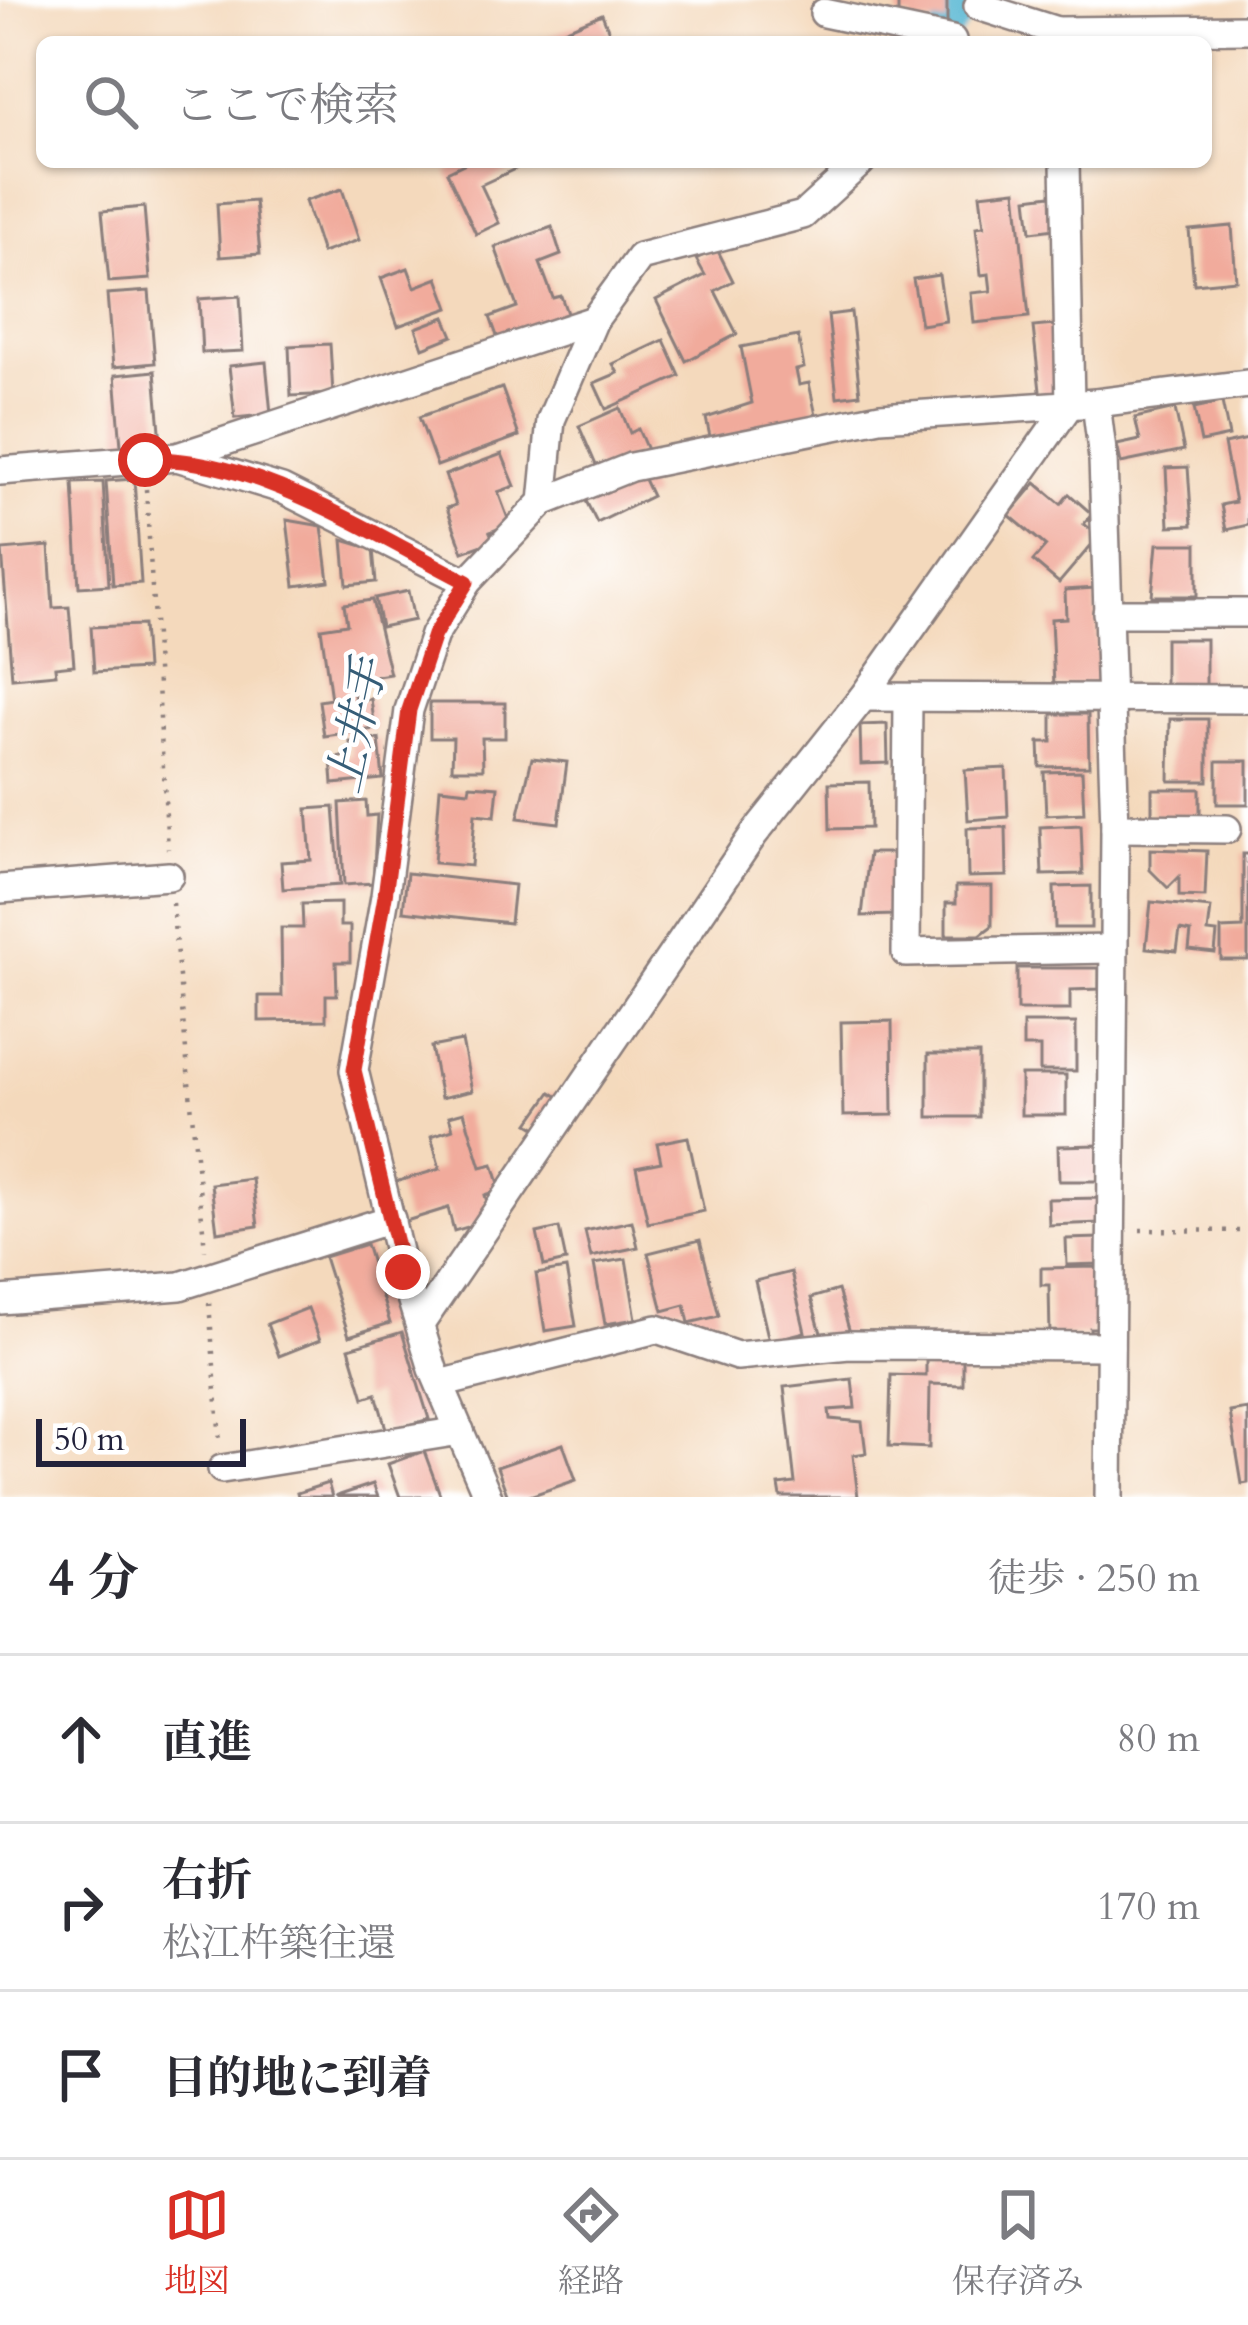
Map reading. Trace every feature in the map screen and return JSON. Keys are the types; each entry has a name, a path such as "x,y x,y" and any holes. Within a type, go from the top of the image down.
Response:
{"street":[{"path":"955,36 978,3 1057,36 1248,29"},
{"path":"824,13 928,36"},
{"path":"543,502 551,420 594,320 640,257 802,215 854,168"},
{"path":"1066,168 1083,404 1103,459 1113,699 1114,1230 1109,1497"},
{"path":"0,471 177,457 594,320"},
{"path":"488,1497 440,1384 391,1220 354,1070 385,896 409,710 434,635 467,582 543,502 632,467 880,417 1083,404 1248,384"},
{"path":"421,1323 754,834 1083,404"},
{"path":"177,457 283,489 467,582"},
{"path":"1107,614 1248,613"},
{"path":"863,697 1248,699"},
{"path":"908,698 906,953 1112,949"},
{"path":"1115,828 1228,829"},
{"path":"0,889 169,876"},
{"path":"0,1300 180,1286 391,1220"},
{"path":"440,1384 657,1329 737,1356 849,1345 1109,1346"},
{"path":"222,1469 460,1431"}],"path":[{"path":"145,460 169,876 222,1469"},
{"path":"1114,1230 1248,1231"}],"building":[{"path":"898,0 947,0 947,23 911,23 911,17 898,17"},
{"path":"602,14 611,36 550,36"},
{"path":"517,168 481,185 499,223 476,234 447,172"},
{"path":"342,189 359,240 322,253 305,201"},
{"path":"1016,190 1029,317 974,323 971,293 991,291 989,274 981,275 976,227 984,226 980,194"},
{"path":"1051,195 1055,229 1031,232 1027,198"},
{"path":"255,201 260,254 220,257 217,204"},
{"path":"144,207 150,279 109,282 102,211"},
{"path":"1232,226 1236,280 1194,284 1189,230"},
{"path":"552,227 561,255 540,263 553,298 561,296 569,319 500,344 490,317 517,307 495,247"},
{"path":"717,249 733,281 715,291 737,334 686,361 656,300 705,275 696,259"},
{"path":"408,268 415,287 438,278 449,308 398,326 381,278"},
{"path":"939,275 946,321 921,325 913,279"},
{"path":"149,291 155,363 113,367 107,294"},
{"path":"240,296 243,351 202,353 199,299"},
{"path":"851,312 860,394 837,397 828,315"},
{"path":"445,317 453,336 423,348 416,328"},
{"path":"1055,325 1063,397 1041,400 1033,327"},
{"path":"798,336 804,368 796,370 799,385 809,383 817,420 711,441 706,418 752,403 741,347"},
{"path":"664,340 680,376 606,409 594,383 618,373 613,364"},
{"path":"330,344 333,394 291,396 289,346"},
{"path":"266,362 271,414 235,418 229,366"},
{"path":"155,371 161,443 121,446 115,375"},
{"path":"502,388 519,436 437,466 419,417"},
{"path":"1222,402 1229,436 1201,442 1194,408"},
{"path":"620,408 630,433 638,429 647,450 599,472 579,426"},
{"path":"1175,409 1184,450 1121,463 1117,445 1140,440 1135,418"},
{"path":"1248,439 1248,525 1226,530 1221,505 1235,502 1224,444"},
{"path":"502,454 515,486 498,492 510,524 490,532 494,541 463,552 447,508 456,505 445,475"},
{"path":"1188,467 1192,525 1169,526 1166,468"},
{"path":"640,471 652,496 597,523 584,497"},
{"path":"134,479 141,583 113,585 106,481"},
{"path":"103,482 109,585 79,587 73,483"},
{"path":"1036,483 1061,504 1069,494 1092,514 1084,524 1099,536 1059,583 1033,561 1046,546 1009,515"},
{"path":"287,520 322,526 329,581 295,586"},
{"path":"343,540 373,549 376,582 347,585"},
{"path":"1157,544 1197,544 1197,596 1152,596"},
{"path":"49,546 53,608 69,607 74,665 55,667 56,674 12,678 2,550"},
{"path":"1095,588 1100,684 1054,686 1051,619 1066,618 1065,590"},
{"path":"408,591 414,620 381,627 375,598"},
{"path":"372,600 390,674 352,680 355,701 371,699 375,729 324,736 319,701 331,699 321,628 347,624 344,604"},
{"path":"143,625 146,669 94,672 91,627"},
{"path":"1165,639 1206,639 1206,685 1165,686"},
{"path":"430,703 505,703 505,738 482,738 483,769 452,769 453,738 430,738"},
{"path":"1052,714 1088,714 1089,766 1040,767 1039,742 1052,742"},
{"path":"1170,719 1208,719 1208,781 1169,781"},
{"path":"887,724 888,763 861,764 860,725"},
{"path":"379,739 383,779 333,784 331,758 351,756 350,742"},
{"path":"532,758 567,762 559,823 518,818"},
{"path":"1217,761 1248,761 1248,804 1217,804"},
{"path":"1006,768 1008,817 968,820 965,770"},
{"path":"1082,771 1084,813 1046,815 1044,772"},
{"path":"869,782 870,828 830,829 829,783"},
{"path":"470,785 498,787 495,816 475,814 471,866 434,863 440,788 469,791"},
{"path":"1152,789 1200,789 1200,816 1152,816"},
{"path":"366,801 367,816 377,815 373,883 344,885 340,803"},
{"path":"334,807 340,885 283,889 281,862 311,860 307,809"},
{"path":"1081,825 1083,874 1042,875 1040,827"},
{"path":"1006,827 1007,876 968,877 967,828"},
{"path":"1150,849 1207,851 1205,897 1179,896 1179,877 1168,888 1150,870"},
{"path":"869,853 895,853 895,915 862,916"},
{"path":"1243,854 1248,854 1248,960 1221,960 1221,929 1243,928"},
{"path":"407,873 514,885 510,923 403,911"},
{"path":"956,886 992,886 992,926 980,935 946,935 946,903 956,903"},
{"path":"1091,886 1091,928 1055,928 1054,887"},
{"path":"1151,902 1211,908 1208,932 1217,933 1215,953 1189,950 1191,932 1180,930 1177,951 1146,948"},
{"path":"340,903 340,926 350,926 350,962 336,962 337,995 326,995 326,1020 259,1021 259,996 282,996 281,928 303,928 302,904"},
{"path":"1017,968 1099,968 1099,989 1070,990 1070,1010 1017,1010"},
{"path":"892,1021 893,1115 843,1116 841,1022"},
{"path":"1023,1023 1076,1023 1076,1071 1040,1071 1040,1047 1023,1047"},
{"path":"462,1041 472,1091 441,1098 431,1047"},
{"path":"928,1054 979,1054 979,1117 928,1117"},
{"path":"1021,1075 1066,1075 1066,1115 1021,1115"},
{"path":"551,1092 563,1100 542,1131 529,1123"},
{"path":"464,1112 481,1167 493,1164 501,1190 485,1195 492,1220 454,1231 448,1208 406,1221 395,1182 440,1169 431,1136 453,1129 449,1116"},
{"path":"688,1137 704,1211 648,1223 636,1167 661,1162 657,1143"},
{"path":"1099,1145 1100,1181 1059,1181 1058,1146"},
{"path":"252,1179 258,1226 217,1232 211,1184"},
{"path":"1101,1198 1101,1223 1049,1225 1048,1199"},
{"path":"632,1221 638,1247 591,1257 585,1231"},
{"path":"559,1228 566,1261 544,1266 537,1233"},
{"path":"1100,1238 1100,1264 1067,1265 1066,1239"},
{"path":"700,1240 719,1316 689,1323 685,1305 663,1311 648,1253"},
{"path":"366,1244 390,1323 349,1336 324,1257"},
{"path":"626,1259 636,1319 605,1324 594,1264"},
{"path":"1098,1267 1105,1328 1090,1328 1090,1335 1050,1336 1049,1285 1041,1285 1041,1268"},
{"path":"566,1269 576,1326 545,1331 536,1274"},
{"path":"791,1272 805,1332 769,1341 755,1281"},
{"path":"838,1290 850,1333 823,1340 811,1298"},
{"path":"308,1308 320,1340 279,1356 267,1324"},
{"path":"402,1332 429,1419 387,1432 376,1394 364,1398 349,1348"},
{"path":"926,1356 963,1357 963,1385 930,1384 929,1448 889,1446 891,1375 926,1376"},
{"path":"852,1379 855,1408 829,1410 830,1419 862,1422 866,1453 853,1455 858,1497 781,1497 779,1485 795,1483 784,1387"},
{"path":"1248,1409 1248,1483 1242,1484 1230,1412"},
{"path":"563,1444 576,1480 527,1497 508,1497 497,1467"},
{"path":"424,1451 441,1497 400,1497 388,1464"},
{"path":"328,1483 332,1497 298,1497 297,1493"},
{"path":"373,1484 378,1497 337,1496"}],"waterway":[{"name":"上井手","path":"943,36 968,0"}],"route":[{"path":"145,460 177,457 283,489 467,582 434,635 409,710 385,896 354,1070 403,1272"}]}
